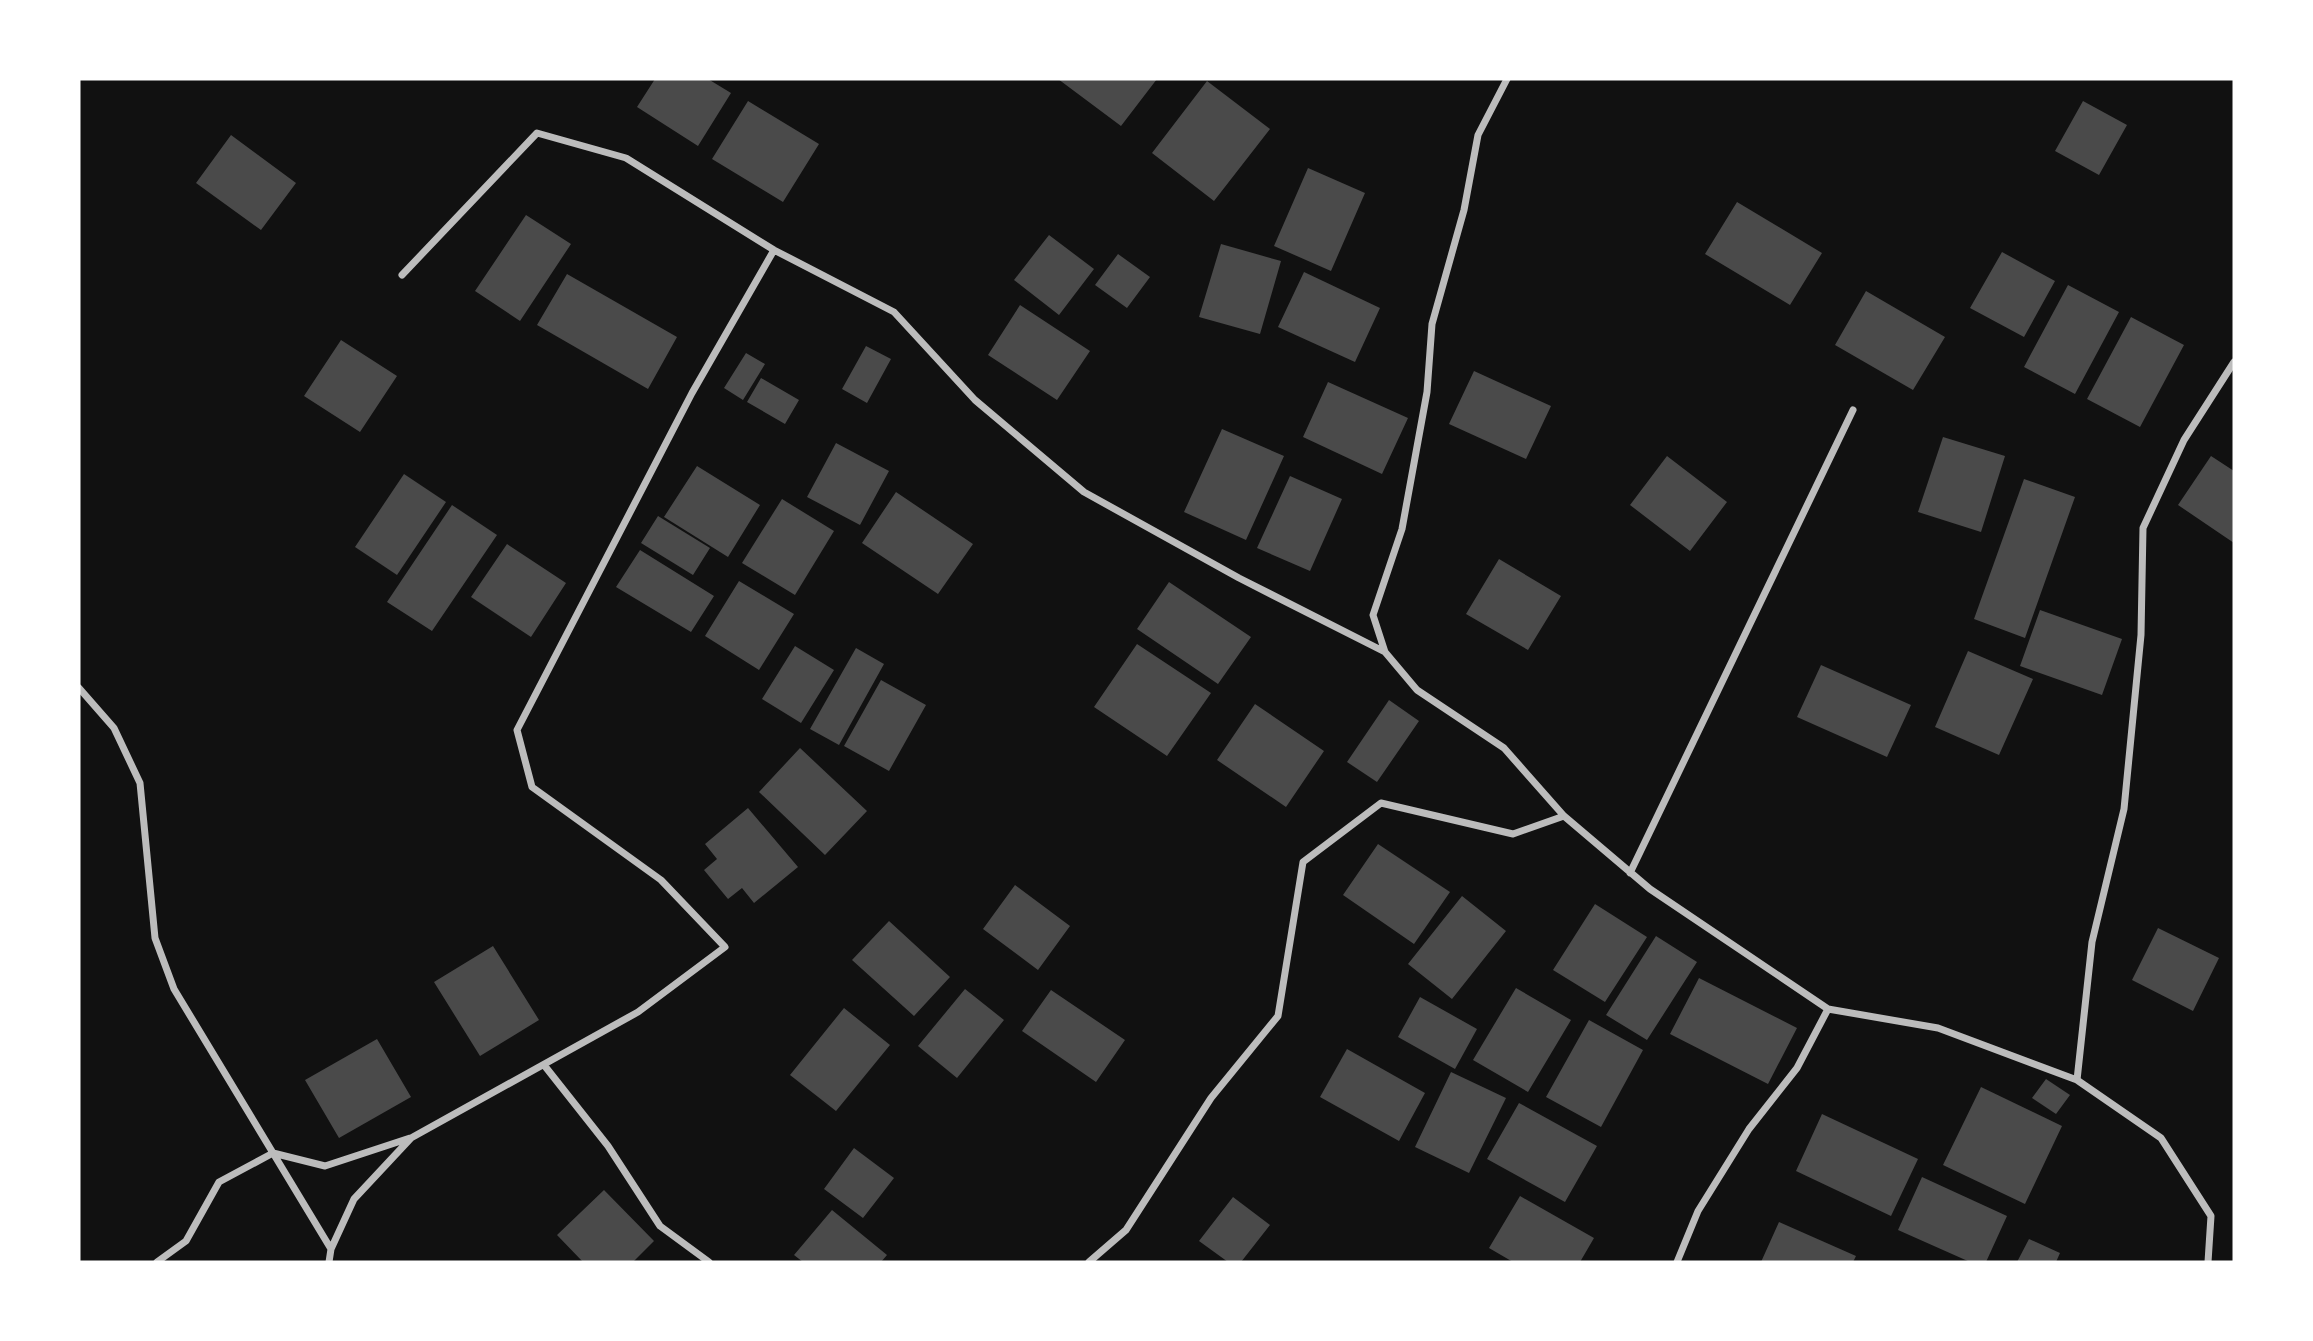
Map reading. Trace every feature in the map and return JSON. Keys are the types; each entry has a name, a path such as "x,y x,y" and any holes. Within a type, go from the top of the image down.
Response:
{"street":[{"path":"1507,79 1478,135 1464,210 1432,324 1427,391 1402,529 1373,615 1385,652 1417,690 1504,748 1564,816 1630,873 1717,936 1828,1009 1938,1028 2077,1080 2161,1138 2211,1216 2208,1262"},
{"path":"402,275 537,133 626,158 774,250 894,312 975,400 1084,492 1239,578 1385,652"},
{"path":"157,1262 186,1241 219,1182 273,1153 325,1166 411,1138 638,1012 725,947 661,880 532,787 517,730 691,393 774,250"},
{"path":"2077,1080 2092,942 2124,809 2141,635 2143,528 2185,440 2234,362"},
{"path":"1630,873 1853,410"},
{"path":"79,688 114,728 140,783 145,811 149,899 155,938 174,989 331,1249"},
{"path":"1089,1262 1126,1230 1211,1098 1278,1016 1303,862 1381,803 1513,834 1564,816"},
{"path":"1677,1262 1698,1211 1749,1129 1797,1068 1828,1009"},
{"path":"544,1065 608,1146 660,1226 709,1262"},
{"path":"329,1262 331,1249 354,1199 411,1138"}],"building":[{"path":"655,79 708,79 731,93 698,146 637,107"},
{"path":"1058,79 1157,79 1121,126"},
{"path":"1207,81 1270,129 1214,201 1152,153"},
{"path":"748,101 819,144 783,202 712,159"},
{"path":"2083,101 2127,125 2099,175 2055,151"},
{"path":"231,135 296,183 261,230 196,183"},
{"path":"1308,168 1365,193 1331,271 1274,246"},
{"path":"1737,202 1822,253 1790,305 1705,254"},
{"path":"526,215 571,244 520,321 475,291"},
{"path":"1049,235 1094,269 1059,315 1014,280"},
{"path":"1221,244 1281,261 1260,334 1199,317"},
{"path":"2002,252 2055,281 2024,337 1970,308"},
{"path":"1118,254 1150,277 1127,308 1095,285"},
{"path":"1304,272 1380,308 1355,362 1278,327"},
{"path":"567,274 677,337 648,389 537,325"},
{"path":"2068,285 2119,312 2075,394 2024,367"},
{"path":"1866,291 1945,337 1913,390 1835,345"},
{"path":"1020,305 1090,351 1057,400 988,355"},
{"path":"2131,317 2184,345 2140,427 2087,399"},
{"path":"341,340 397,376 360,432 304,396"},
{"path":"866,346 891,359 867,403 842,389"},
{"path":"746,353 765,364 743,400 724,388"},
{"path":"1474,371 1551,406 1526,459 1449,424"},
{"path":"761,378 799,400 785,424 747,402"},
{"path":"1328,382 1408,418 1382,474 1303,437"},
{"path":"1222,429 1284,456 1246,540 1184,512"},
{"path":"1943,437 2005,456 1981,532 1918,512"},
{"path":"836,443 889,471 860,525 807,497"},
{"path":"1667,456 1727,502 1690,551 1630,505"},
{"path":"2211,456 2234,471 2234,543 2178,505"},
{"path":"697,466 760,505 728,557 664,517"},
{"path":"404,474 446,502 397,575 355,547"},
{"path":"1290,476 1342,499 1310,571 1257,548"},
{"path":"2024,479 2075,497 2025,638 1974,619"},
{"path":"896,492 973,544 938,594 862,543"},
{"path":"782,499 834,531 795,595 742,563"},
{"path":"452,505 497,535 432,631 387,602"},
{"path":"658,516 710,548 693,575 641,543"},
{"path":"507,544 566,583 531,637 471,597"},
{"path":"640,550 714,596 691,632 616,587"},
{"path":"1499,559 1561,596 1528,650 1466,614"},
{"path":"739,581 794,614 759,670 705,636"},
{"path":"1169,582 1251,637 1218,684 1137,629"},
{"path":"2040,610 2122,639 2102,695 2020,666"},
{"path":"1137,644 1211,693 1167,756 1094,707"},
{"path":"795,646 834,670 801,723 762,699"},
{"path":"856,648 884,664 839,745 810,729"},
{"path":"1968,651 2033,679 1999,755 1935,727"},
{"path":"1821,665 1911,705 1887,757 1797,717"},
{"path":"881,680 926,705 889,771 844,746"},
{"path":"1389,700 1419,721 1377,782 1347,762"},
{"path":"1255,704 1324,751 1286,807 1217,760"},
{"path":"800,748 867,811 825,855 759,792"},
{"path":"748,808 798,867 754,903 742,888 728,899 704,870 717,859 705,844"},
{"path":"1378,844 1450,892 1414,944 1343,895"},
{"path":"1015,885 1070,926 1038,970 983,929"},
{"path":"1462,896 1506,931 1452,999 1408,964"},
{"path":"1595,904 1647,937 1605,1002 1553,970"},
{"path":"889,921 950,977 914,1016 852,960"},
{"path":"2158,928 2219,958 2193,1011 2132,980"},
{"path":"1656,936 1697,962 1647,1040 1606,1015"},
{"path":"493,946 539,1020 480,1056 434,982"},
{"path":"1699,978 1797,1028 1768,1084 1670,1034"},
{"path":"1516,988 1571,1020 1528,1092 1473,1060"},
{"path":"965,989 1004,1020 957,1078 918,1046"},
{"path":"1051,990 1125,1040 1096,1082 1022,1031"},
{"path":"1420,997 1477,1029 1455,1069 1398,1037"},
{"path":"844,1008 890,1045 836,1111 790,1075"},
{"path":"1589,1020 1643,1050 1601,1127 1546,1097"},
{"path":"377,1039 411,1097 339,1138 305,1080"},
{"path":"1347,1049 1425,1093 1399,1141 1320,1097"},
{"path":"1451,1072 1506,1098 1469,1173 1415,1147"},
{"path":"2046,1079 2070,1095 2056,1114 2032,1098"},
{"path":"1981,1087 2062,1126 2025,1204 1943,1165"},
{"path":"1519,1103 1597,1146 1565,1202 1487,1159"},
{"path":"1822,1114 1918,1159 1891,1216 1796,1171"},
{"path":"854,1148 894,1178 863,1218 824,1189"},
{"path":"1922,1177 2007,1216 1986,1262 1970,1262 1898,1230"},
{"path":"604,1190 654,1241 633,1262 583,1262 557,1235"},
{"path":"1520,1196 1594,1238 1580,1262 1513,1262 1489,1248"},
{"path":"1233,1197 1270,1225 1241,1262 1228,1262 1199,1241"},
{"path":"832,1210 887,1255 881,1262 803,1262 794,1255"},
{"path":"1779,1222 1856,1256 1853,1262 1761,1262"},
{"path":"2029,1239 2060,1253 2056,1262 2017,1262"}]}
